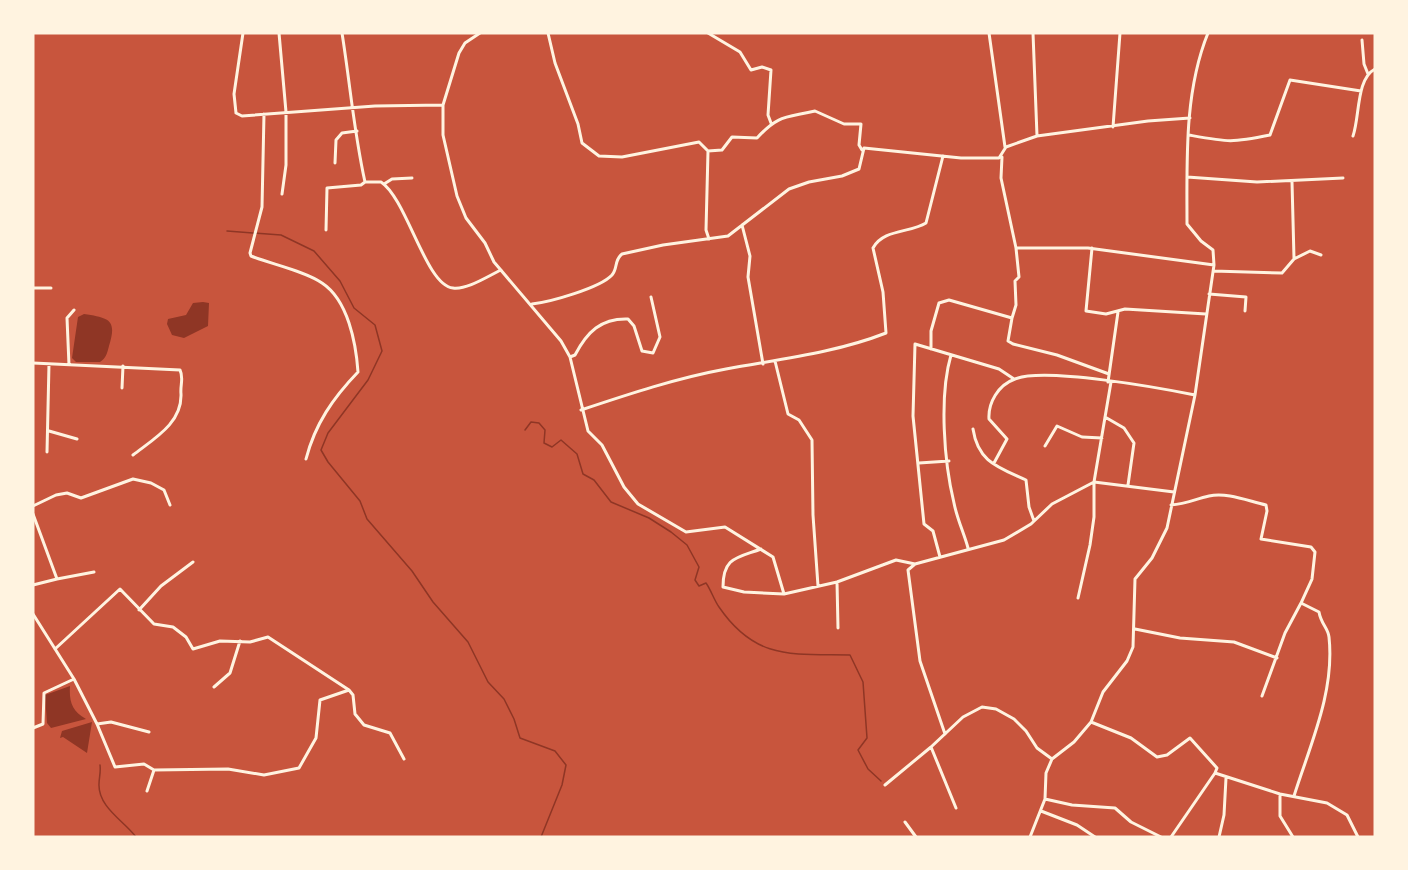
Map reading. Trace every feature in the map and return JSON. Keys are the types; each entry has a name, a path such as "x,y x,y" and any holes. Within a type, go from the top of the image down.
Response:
{"street":[{"path":"243,33 234,94 236,112 242,116 375,106 443,105"},
{"path":"279,33 286,112 286,165 282,194"},
{"path":"342,33 351,109 357,131 357,148 364,182"},
{"path":"480,33 465,43 459,53 443,105 442,135 457,196 466,218 501,270 561,340 570,357 581,410 588,431 602,445 624,487 638,504 686,532 725,527 761,549 773,557 784,594"},
{"path":"548,33 555,63 578,124 582,144 600,156 622,157 699,142 708,151 706,230 709,239"},
{"path":"708,33 740,52 751,70 762,67 771,70 768,115 771,123"},
{"path":"989,33 1004,149 1001,178 1016,248 1018,277 1015,281 1016,305 1008,341 1057,355 1109,374"},
{"path":"1033,33 1037,136"},
{"path":"1113,127 1120,33"},
{"path":"1030,837 1045,799 1046,773 1052,759 1074,742 1091,722 1103,692 1127,661 1133,646 1135,629 1135,579 1152,558 1167,528 1194,395 1214,265 1213,250 1201,242 1187,224 1190,118 1197,61 1208,33"},
{"path":"1362,40 1364,64 1368,74"},
{"path":"1353,136 1359,120 1361,91 1368,74 1375,69"},
{"path":"1189,135 1229,142 1270,135 1290,80 1361,91"},
{"path":"531,304 555,301 600,282 612,274 617,258 622,254 663,245 728,236 789,189 809,182 842,176 859,169 862,150 860,145 861,124 844,124 815,111 799,116 784,116 771,123 757,138 732,138 722,150 708,151"},
{"path":"264,114 262,207 250,248 251,256 321,282 336,296 356,345 358,372 339,391 321,418 313,434 306,459"},
{"path":"1004,149 1037,136 1148,121 1190,118"},
{"path":"335,163 336,140 342,133 357,131"},
{"path":"862,150 869,147 943,156 993,159 1002,155"},
{"path":"581,410 673,381 806,356 886,333 883,292 873,248 881,239 926,223 943,156"},
{"path":"1187,177 1292,182 1343,178"},
{"path":"364,182 384,184 392,179 412,178"},
{"path":"326,230 327,188 361,186 364,182"},
{"path":"1292,182 1294,259"},
{"path":"384,184 411,224 428,265 445,286 455,289 501,270"},
{"path":"742,225 750,256 748,277 763,364"},
{"path":"1016,248 1092,249 1214,265"},
{"path":"1092,249 1086,311 1106,314 1125,309 1206,314"},
{"path":"1213,271 1282,273 1294,259 1310,251 1321,255"},
{"path":"33,288 51,288"},
{"path":"1209,294 1246,297 1245,311"},
{"path":"570,357 575,355 589,332 609,319 617,318 628,319 634,326 642,351 653,353 660,337 651,297"},
{"path":"931,349 934,317 939,303 943,301 992,310 1012,318"},
{"path":"69,365 67,318 74,310"},
{"path":"1078,598 1094,517 1094,482 1110,382 1109,374 1118,312"},
{"path":"939,557 933,531 924,524 913,416 915,344 999,369 1014,379"},
{"path":"951,355 944,411 954,505 968,548"},
{"path":"775,362 788,414 800,420 812,440 813,515 818,586"},
{"path":"33,363 177,368 182,373 182,400 177,417 169,427 133,454"},
{"path":"47,452 49,364"},
{"path":"122,388 123,366"},
{"path":"994,463 1007,439 989,419 988,410 1000,389 1014,379 1048,376 1154,386 1194,395"},
{"path":"1105,417 1124,428 1134,443 1128,485"},
{"path":"1045,446 1057,426 1082,437 1102,438"},
{"path":"973,429 976,447 983,457 1026,480 1034,521"},
{"path":"49,431 78,439"},
{"path":"919,463 949,461"},
{"path":"33,506 67,493 81,498 133,479 151,483 164,490 170,505"},
{"path":"945,735 915,638 908,570 915,564 1004,540 1034,521 1052,504 1094,482 1174,492"},
{"path":"1172,505 1190,504 1209,496 1226,496 1266,506 1268,511 1261,538 1311,547 1315,552 1312,579 1285,633 1262,696"},
{"path":"33,514 57,579"},
{"path":"761,549 729,562 723,572 723,587 744,592 784,594 837,582 896,560 915,564"},
{"path":"139,610 160,586 193,562"},
{"path":"33,585 94,572"},
{"path":"837,582 838,628"},
{"path":"55,649 120,590 153,624 173,627 186,637 194,649 220,641 250,642 268,637 349,690 359,720 373,730 390,733 404,759"},
{"path":"1294,796 1321,716 1329,665 1329,636 1321,625 1319,612 1301,603"},
{"path":"33,614 74,679 97,724 115,767 144,764 154,770 228,768 264,775 299,768 316,738 320,700 349,690"},
{"path":"1135,629 1180,638 1234,642 1277,658"},
{"path":"214,687 230,673 240,641"},
{"path":"33,728 43,724 44,693 74,679"},
{"path":"885,785 971,711 982,707 996,709 1014,719 1026,731 1037,748 1052,759"},
{"path":"97,724 111,722 149,732"},
{"path":"1091,722 1131,738 1157,757 1167,755 1190,738 1217,768 1171,837"},
{"path":"931,747 956,808"},
{"path":"147,790 154,770"},
{"path":"1215,773 1280,794 1327,803 1347,815 1358,837"},
{"path":"1219,837 1224,815 1226,778"},
{"path":"1280,794 1280,816 1293,837"},
{"path":"1045,799 1072,805 1115,808 1131,822 1161,837"},
{"path":"1041,811 1077,825 1095,837"},
{"path":"904,822 916,837"}],"shaded area":[{"path":"193,303 209,303 208,326 184,338 172,335 167,324 168,319 186,315"},
{"path":"84,314 105,319 111,326 108,351 100,362 76,362 72,358 78,317"},
{"path":"70,686 72,706 86,719 51,728 47,723 45,695"},
{"path":"92,722 87,753 63,737 60,738 62,731"}],"waterway":[{"path":"227,231 281,235 314,251 340,281 354,308 375,325 382,351 368,380 328,433 321,450 360,501 367,519 468,642 488,682 504,699 520,738 555,751 566,765 562,785 541,837"},
{"path":"525,430 531,422 539,423 545,430 544,443 552,447 561,440 577,454 583,474 594,480 611,502 649,518 687,545 699,567 695,580 699,586 706,583 719,607 733,625 747,637 762,646 793,654 850,655 863,682 867,738 858,750 868,769 881,781"},
{"path":"100,765 99,784 103,800 136,837"}]}
